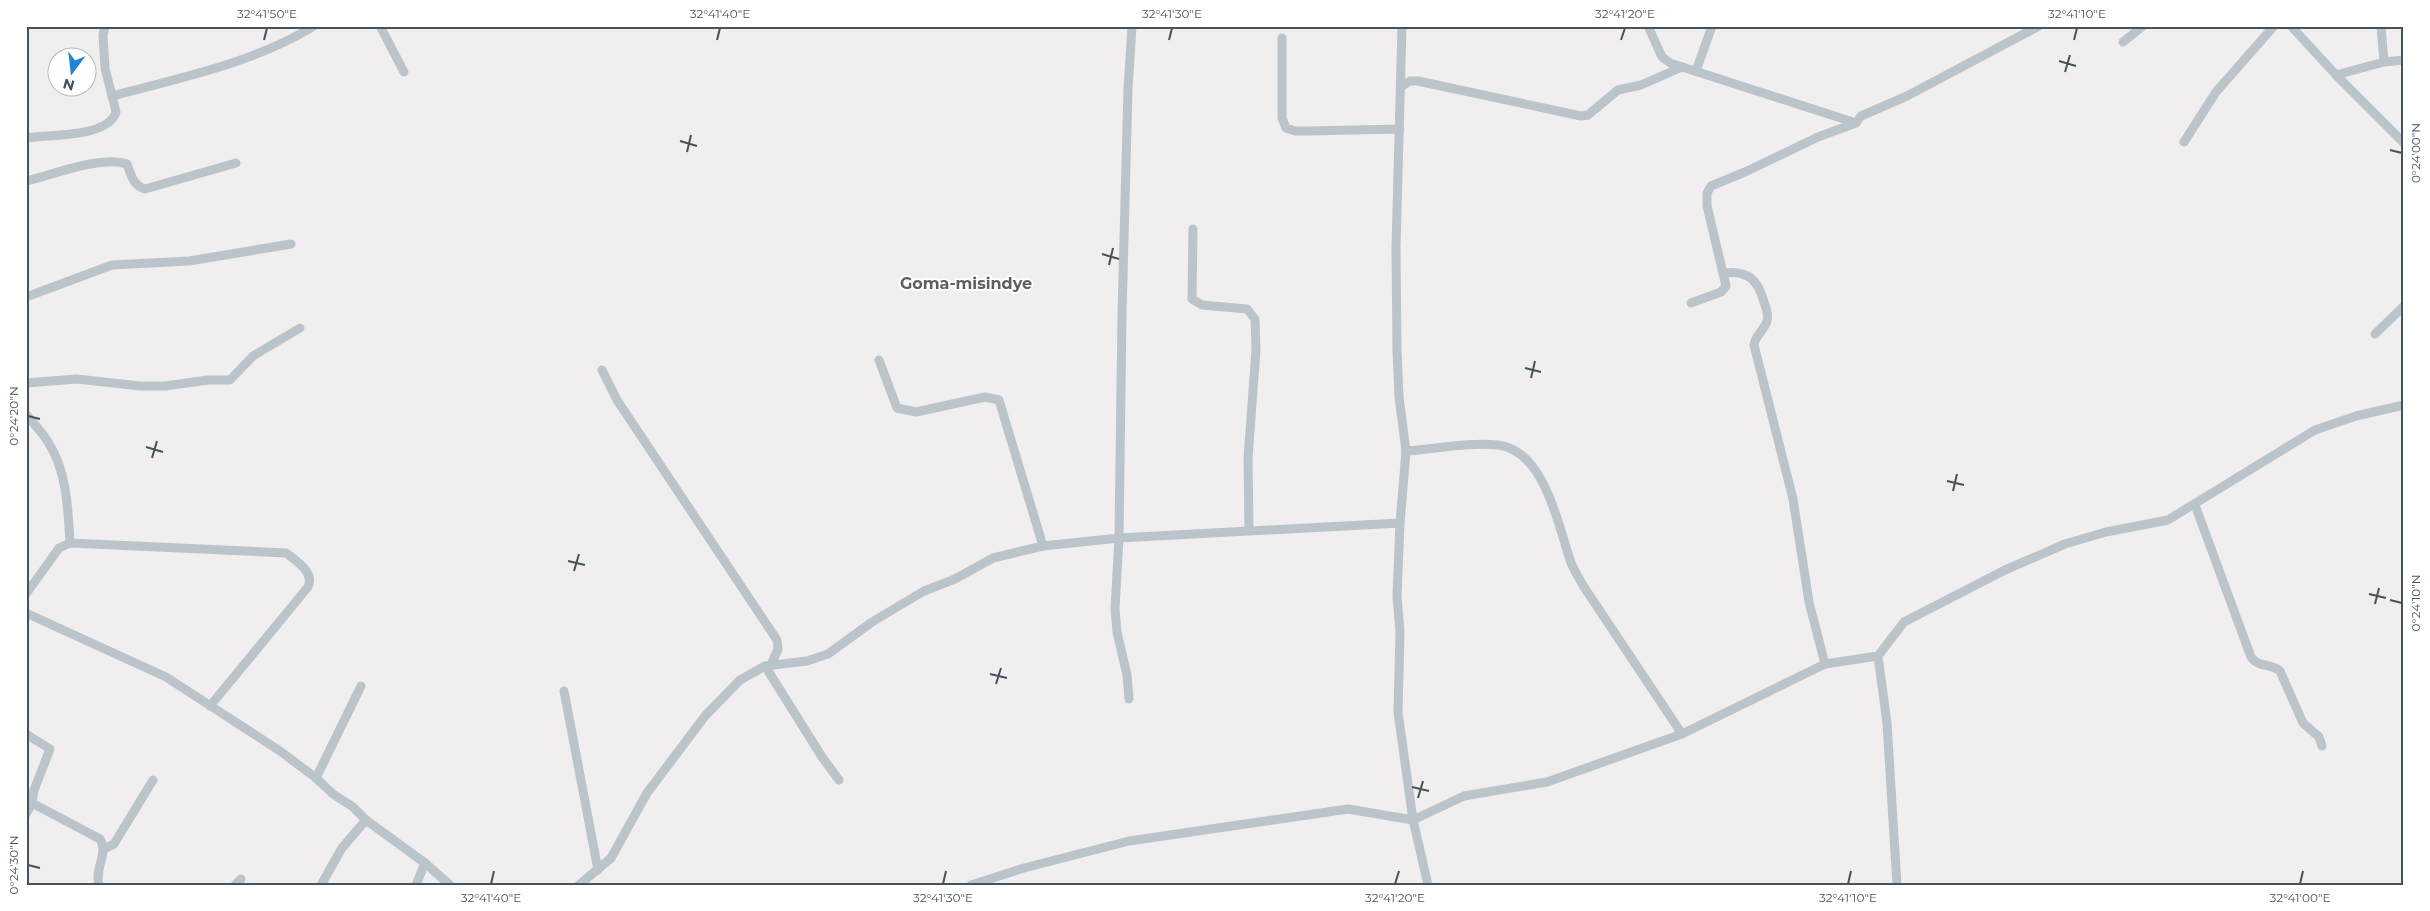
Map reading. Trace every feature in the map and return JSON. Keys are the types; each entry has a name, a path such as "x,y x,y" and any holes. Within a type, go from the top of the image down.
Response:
{"street":[{"path":"26,138 77,133 107,125 114,119 116,112 104,54 105,26"},
{"path":"112,96 181,78 254,54 314,26"},
{"path":"380,26 404,72"},
{"path":"1129,699 1127,675 1117,632 1115,609 1119,538 1122,284 1132,26"},
{"path":"1402,26 1402,86 1396,248 1399,397 1406,451 1400,523 1397,596 1400,632 1398,712 1413,820 1428,885"},
{"path":"1648,26 1662,57 1670,63 1856,123"},
{"path":"1696,71 1712,26"},
{"path":"1691,303 1722,292 1726,286 1707,206 1708,189 1818,137 1856,123 1862,116 1907,96 2039,26"},
{"path":"2123,42 2143,26"},
{"path":"2184,142 2216,92 2274,26"},
{"path":"2291,26 2336,75 2404,143"},
{"path":"2381,26 2384,62"},
{"path":"1282,38 1282,118 1286,128 1295,131 1400,129"},
{"path":"2336,75 2384,62 2404,60"},
{"path":"1402,86 1410,81 1424,82 1582,116 1588,115 1618,90 1641,85 1682,67"},
{"path":"26,181 93,164 122,162 127,164 132,180 139,187 145,189 236,163"},
{"path":"1193,229 1192,298 1202,305 1247,309 1255,319 1256,350 1248,458 1249,530"},
{"path":"26,297 112,265 189,261 291,244"},
{"path":"1724,273 1741,274 1756,282 1768,314 1764,327 1757,335 1754,346 1793,499 1809,602 1826,664"},
{"path":"2376,334 2404,306"},
{"path":"26,382 77,379 140,386 165,386 208,380 230,380 253,356 300,328"},
{"path":"879,360 897,408 907,412 916,412 985,397 999,400 1043,546"},
{"path":"602,370 617,400 776,640 778,649 768,665"},
{"path":"971,885 1033,865 1129,841 1348,809 1413,820 1464,796 1547,782 1682,734 1826,664 1878,656 1904,622 2004,570 2064,544 2106,532 2168,520 2315,430 2356,416 2404,405"},
{"path":"26,414 48,442 59,465 68,502 70,543"},
{"path":"1406,451 1483,444 1499,445 1516,451 1526,460 1538,474 1549,495 1570,561 1584,587 1682,734"},
{"path":"2195,505 2251,657 2257,664 2274,667 2280,671 2304,722 2319,737 2322,746"},
{"path":"579,885 610,858 647,793 705,716 740,680 768,665 807,661 828,654 872,622 924,591 955,579 993,558 1043,546 1119,538 1400,523"},
{"path":"26,594 59,548 70,543 286,553 304,568 310,581 308,587 210,706"},
{"path":"26,613 166,678 210,706 316,778 333,794 353,807 366,820 425,863 450,885"},
{"path":"1878,656 1887,723 1897,885"},
{"path":"768,665 822,757 839,780"},
{"path":"316,778 361,686"},
{"path":"564,691 584,788 598,870"},
{"path":"26,734 50,749 34,790 32,803 26,814"},
{"path":"104,849 114,844 153,780"},
{"path":"32,803 91,833 102,841 104,849 97,874 99,885"},
{"path":"321,885 342,848 366,820"},
{"path":"416,885 425,863"}],"district":[{"name":"Goma-misindye","path":"966,283"}]}
